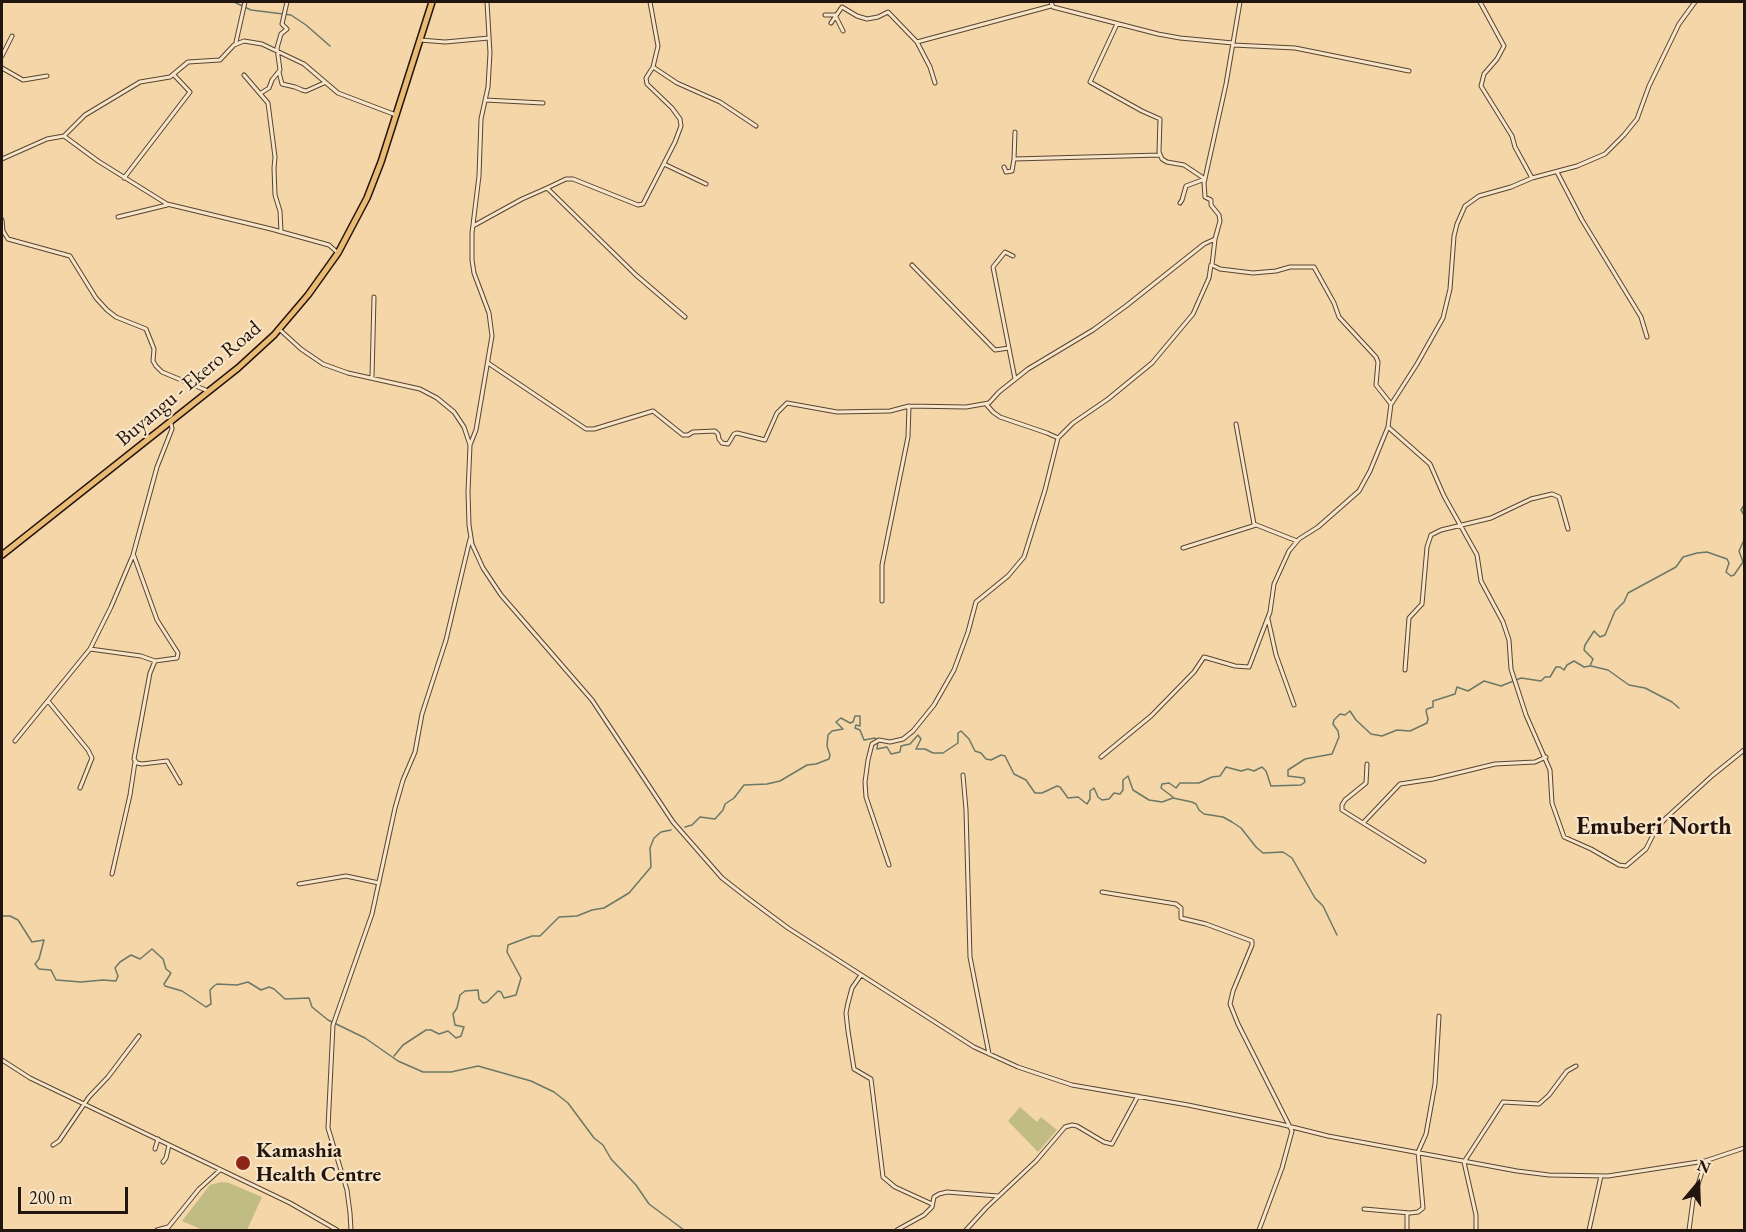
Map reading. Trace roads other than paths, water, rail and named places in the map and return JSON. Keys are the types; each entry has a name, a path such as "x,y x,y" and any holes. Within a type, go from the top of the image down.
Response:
{"main road":[{"name":"Buyangu - Ekero Road","path":"2,555 171,423 257,352 308,295 338,253 367,198 432,2"}],"street":[{"path":"236,44 245,2"},
{"path":"287,2 282,24 287,29 279,37 277,51 282,84 306,91 325,83"},
{"path":"470,445 476,430 492,331 473,267 473,226 479,176 481,119 490,53 488,2"},
{"path":"473,226 522,199 566,179 573,179 641,205 646,200 678,136 681,123 672,108 647,84 646,78 653,67 658,46 650,2"},
{"path":"889,865 866,797 865,782 871,748 879,740 890,742 903,740 942,694 968,632 976,602 1008,576 1024,558 1058,438 1073,423 1143,372 1158,357 1192,314 1209,278 1219,215 1211,201 1205,196 1205,179 1240,2"},
{"path":"1480,2 1504,46 1482,77 1481,86 1512,136 1515,147 1532,178"},
{"path":"1101,757 1151,716 1194,672 1204,657 1235,666 1249,667 1268,617 1274,584 1284,559 1297,541 1326,520 1359,490 1370,471 1388,427 1391,404 1443,318 1450,289 1452,248 1465,206 1479,196 1532,178 1588,163 1605,154 1633,125 1675,33 1695,2"},
{"path":"916,42 1051,4 1118,24 1173,37 1295,48 1409,71"},
{"path":"831,23 842,7 867,19 885,15 888,12 916,42 930,67 935,83"},
{"path":"825,15 835,15"},
{"path":"835,15 843,31"},
{"path":"1118,24 1090,82 1160,119 1160,155 1164,161 1182,165 1205,179"},
{"path":"2,56 12,36"},
{"path":"420,40 445,42 489,38"},
{"path":"2,159 46,139 64,136 85,115 136,84 166,79 188,62 220,60 236,44 244,41 257,43 304,64 332,90 357,102 396,115"},
{"path":"653,67 677,82 720,102 756,126"},
{"path":"2,68 22,80 47,76"},
{"path":"261,93 268,88 279,72"},
{"path":"124,178 190,92 174,75"},
{"path":"244,75 268,103 274,136 275,195 280,211 281,232"},
{"path":"485,100 543,103"},
{"path":"1004,167 1006,172 1011,171 1015,132"},
{"path":"64,136 124,178 168,204 281,232 329,246 338,253"},
{"path":"1014,159 1160,155"},
{"path":"664,164 706,184"},
{"path":"1557,172 1582,220 1641,317 1647,337"},
{"path":"1179,203 1186,186 1205,179"},
{"path":"547,188 636,275 685,317"},
{"path":"118,217 168,204"},
{"path":"2,220 3,231 8,239 70,256 96,298 107,310 116,317 146,329 154,349 153,361 162,372 209,392"},
{"path":"488,363 586,429 594,429 653,411 683,435 715,431 722,443 728,444 737,433 765,440 777,413 787,403 837,412 890,411 909,406 966,407 986,404 1015,379 1126,306 1188,256 1215,239"},
{"path":"1013,256 1005,252 993,267 1015,379"},
{"path":"1212,262 1217,269 1239,272 1314,267 1335,303 1339,317 1376,357 1378,362 1376,385 1391,404"},
{"path":"912,265 995,350 1009,348"},
{"path":"372,377 374,297"},
{"path":"279,329 301,350 318,362 336,369 420,389 441,400 461,422 470,445 468,506 470,537 446,640 422,714 414,754 399,795 372,914 333,1025 328,1128 347,1190 351,1230"},
{"path":"986,404 1000,417 1058,438"},
{"path":"882,601 882,565 908,437 909,406"},
{"path":"15,741 90,649 118,592 133,555 157,467 172,429 171,423"},
{"path":"1236,424 1250,510 1256,525"},
{"path":"1388,427 1430,464 1444,496 1477,555 1484,587 1503,622 1509,640 1513,676 1528,722 1550,770 1552,803 1564,837 1622,866 1628,865 1641,854 1656,829 1673,811 1744,750"},
{"path":"1405,670 1409,618 1422,604 1429,538 1441,530 1491,518 1531,499 1552,494 1559,497 1568,529"},
{"path":"1183,548 1256,525 1285,534 1297,541"},
{"path":"470,537 489,579 581,686 608,722 668,815 723,878 788,928 965,1042 989,1054 1025,1070 1072,1085 1292,1126 1310,1132 1464,1162 1549,1175 1601,1176 1636,1173 1700,1162 1744,1148"},
{"path":"90,649 141,656 154,661 175,659 178,655 160,626 133,555"},
{"path":"1268,617 1276,655 1294,705"},
{"path":"112,874 130,795 139,727 154,661"},
{"path":"48,700 92,758 80,788"},
{"path":"1363,824 1400,784 1433,780 1495,764 1536,762 1545,757"},
{"path":"135,760 142,764 167,761 180,783"},
{"path":"1367,764 1366,783 1349,796 1342,805 1343,812 1424,861"},
{"path":"963,775 970,957 989,1054"},
{"path":"298,884 346,876 379,883"},
{"path":"1102,892 1176,904 1180,908 1181,918 1206,924 1252,941 1230,1004 1280,1109 1292,1126 1282,1168 1259,1230"},
{"path":"861,975 852,988 848,1003 848,1031 854,1069 871,1079 883,1177 895,1187 932,1204"},
{"path":"1364,1209 1407,1213 1418,1212 1423,1208 1418,1152 1426,1134 1435,1084 1439,1016"},
{"path":"53,1145 59,1141 138,1036"},
{"path":"2,1060 30,1078 306,1211 337,1230"},
{"path":"1476,1230 1476,1215 1464,1162 1503,1102 1539,1104 1568,1071 1576,1066"},
{"path":"966,1230 1022,1175 1065,1127 1077,1126 1104,1142 1112,1144 1138,1096"},
{"path":"155,1149 158,1139"},
{"path":"163,1162 170,1145"},
{"path":"1689,1230 1693,1200 1702,1172 1700,1162"},
{"path":"166,1230 199,1189 220,1170"},
{"path":"1588,1230 1601,1176"},
{"path":"897,1230 924,1215 936,1195 947,1192 998,1197"},
{"path":"1407,1213 1407,1230"},
{"path":"157,1230 170,1227"}],"waterway":[{"path":"190,2 213,2"},
{"path":"234,2 251,10 291,15 330,46"},
{"path":"1744,505 1741,510 1744,515"},
{"path":"1173,797 1161,788 1162,784 1169,783 1176,788 1180,783 1199,783 1220,776 1226,767 1241,771 1248,769 1254,771 1262,767 1266,771 1271,786 1301,785 1305,782 1304,778 1288,776 1288,770 1305,759 1332,754 1339,737 1333,724 1340,714 1345,715 1350,711 1371,734 1382,736 1397,730 1410,731 1427,723 1426,711 1433,707 1433,701 1455,694 1457,687 1468,691 1484,681 1501,686 1521,678 1541,681 1545,677 1550,677 1556,667 1564,670 1574,661 1584,667 1590,666 1593,659 1584,650 1585,645 1594,631 1600,637 1605,635 1615,611 1624,602 1628,593 1676,567 1683,557 1697,553 1707,552 1727,559 1729,563 1726,572 1731,576 1734,575 1743,562 1739,551 1744,540"},
{"path":"1591,666 1608,670 1629,685 1645,688 1679,708"},
{"path":"685,827 692,825 700,817 715,819 725,804 734,798 744,785 780,781 807,765 829,759 828,735 832,731 843,729 836,722 841,718 850,723 853,722 855,716 860,716 860,726 856,725 855,728 860,730 864,740 875,738 878,741 877,749 887,747 891,754 900,752 901,746 910,744 918,735 921,739 916,749 943,753 958,743 958,733 961,731 969,739 975,751 981,753 986,759 1005,756 1014,774 1026,780 1035,793 1042,793 1057,786 1068,798 1078,797 1087,804 1090,791 1094,788 1102,800 1109,799 1114,793 1120,794 1123,790 1123,780 1128,776 1133,790 1149,800 1162,802 1173,798 1192,802 1204,814 1223,817 1241,828 1263,853 1283,852 1292,858 1315,898 1323,906 1337,935"},
{"path":"394,1056 403,1045 426,1030 439,1034 448,1031 456,1038 461,1036 464,1027 455,1025 453,1014 460,995 465,991 478,990 479,999 483,1003 498,991 504,998 516,995 521,978 507,952 508,945 532,936 540,936 559,917 577,916 604,908 629,893 651,867 650,848 654,838 661,832 671,830"},
{"path":"2,916 10,916 18,920 32,942 44,940 39,959 35,964 39,969 51,970 56,980 116,981 118,976 115,968 120,962 131,955 140,959 152,949 163,959 166,969 171,973 165,986 182,991 206,1007 211,1004 210,990 217,984 237,985 248,982 261,990 269,987 274,989 285,999 309,998 312,1007 328,1020 365,1038 398,1061 423,1072 451,1072 478,1066 531,1081 554,1092 568,1103 649,1204 684,1230"}],"place":[{"name":"Kamashia Health Centre","path":"243,1163"}],"district":[{"name":"Emuberi North","path":"1654,827"}]}
